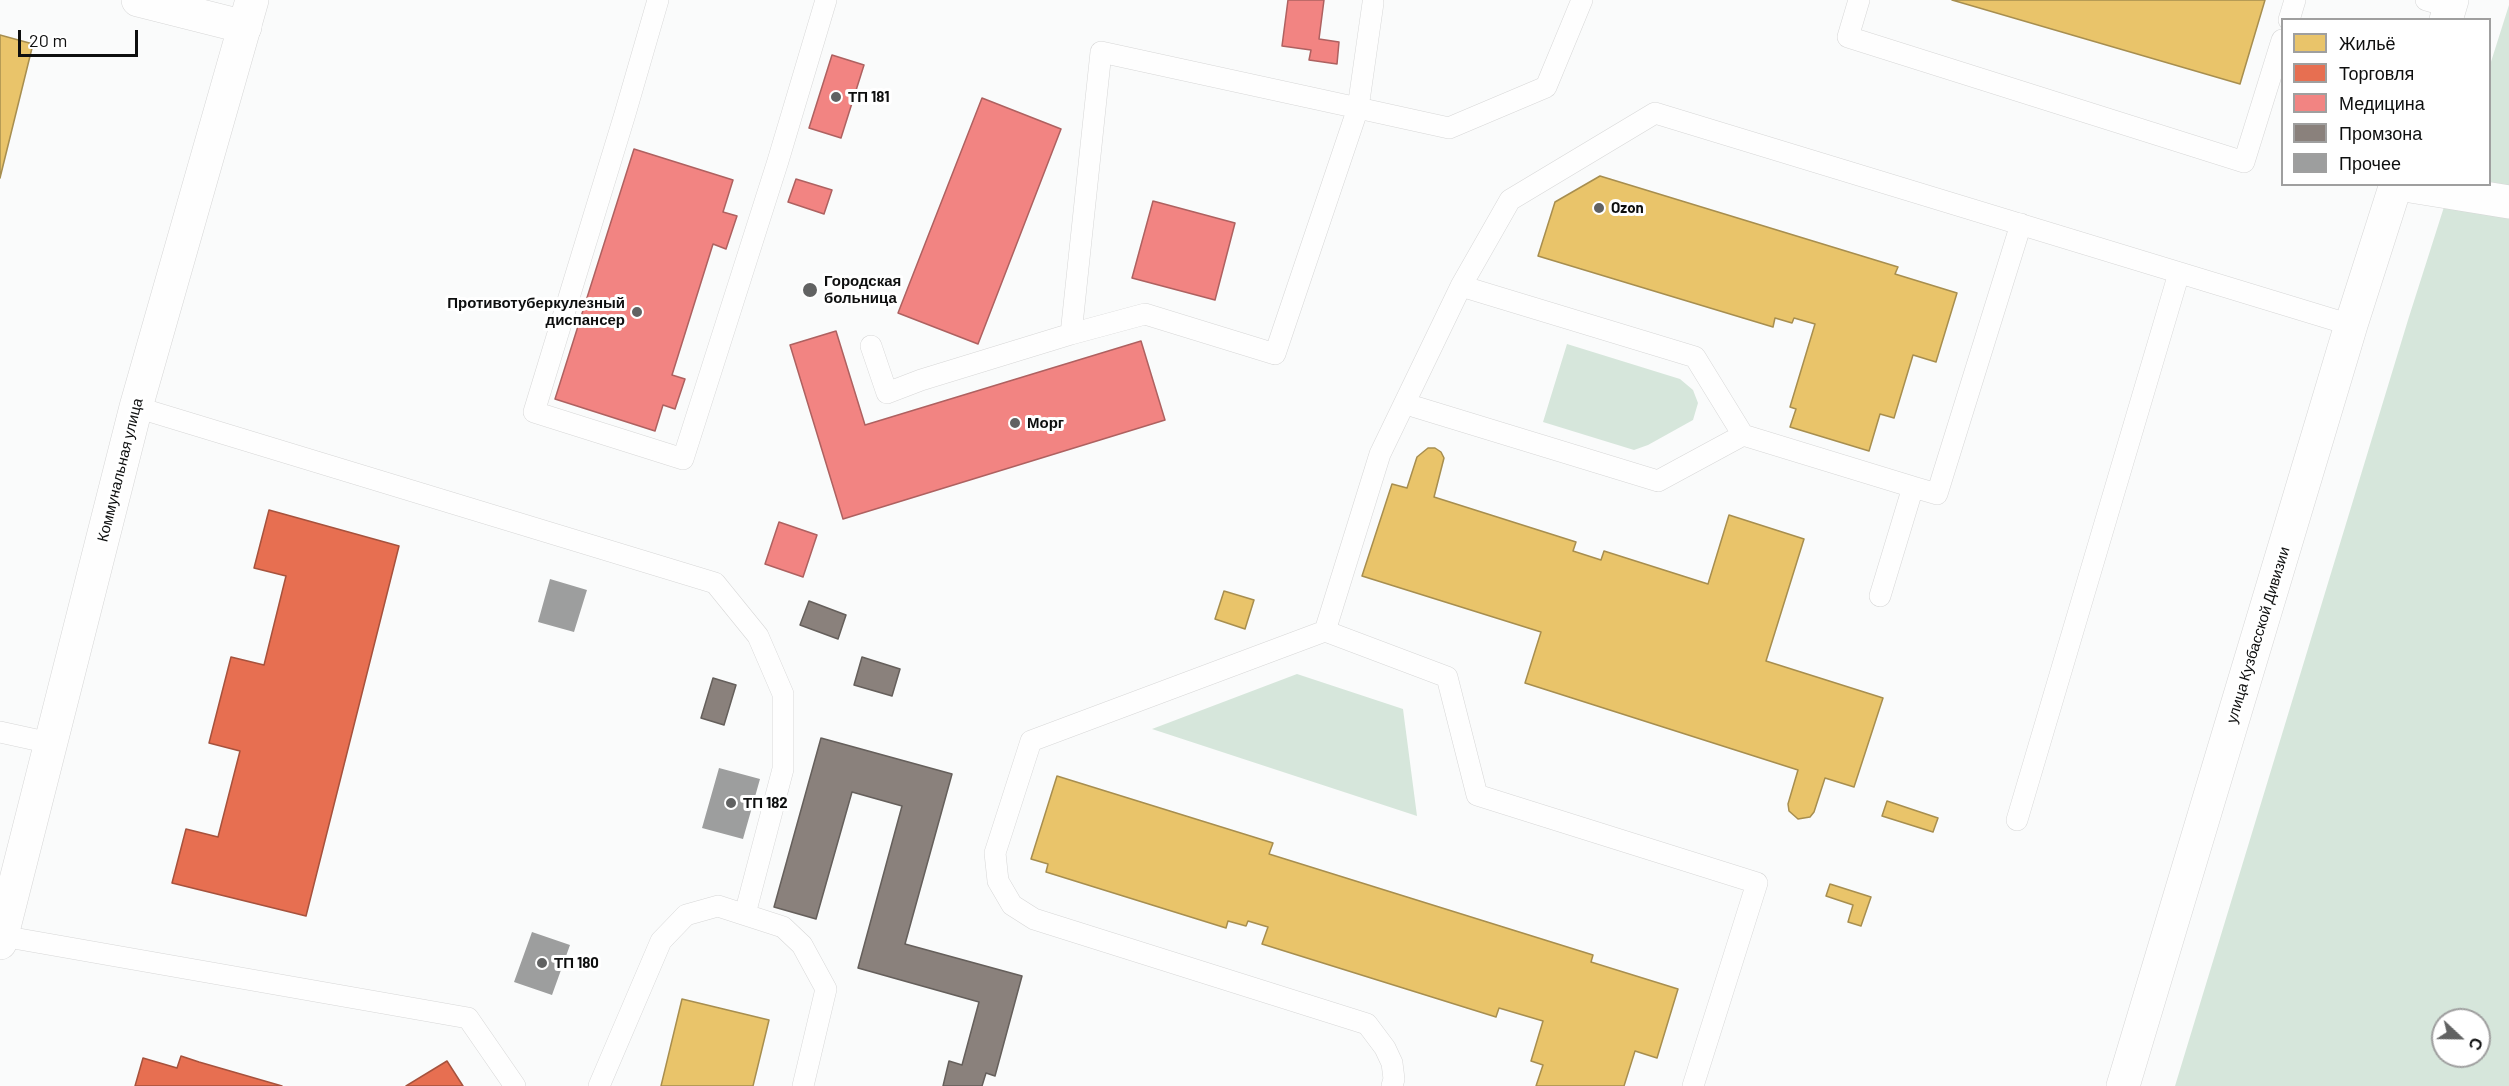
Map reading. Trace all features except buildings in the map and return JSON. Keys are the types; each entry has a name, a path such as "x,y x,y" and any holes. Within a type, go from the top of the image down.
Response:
{"street":[{"path":"138,0 248,13"},
{"name":"Коммунальная улица","path":"1,940 136,407 248,13"},
{"name":"улица Кузбасской Дивизии","path":"2123,1086 2351,325 2396,186"},
{"path":"2409,186 2509,202"}],"lane":[{"path":"658,0 534,412 682,459 778,161 826,0"},
{"path":"1071,334 1101,52 1449,128 1546,87 1582,0"},
{"path":"1860,0 1848,37 2244,162 2281,46"},
{"path":"2290,18 2295,0"},
{"path":"871,346 887,393 921,380 1071,334 1145,314 1275,354 1358,108 1373,3"},
{"path":"1325,631 1380,454 1461,286 1510,200 1655,113 2351,325"},
{"path":"1461,286 1695,357 1743,435 1937,494 2020,224"},
{"path":"2017,820 2179,273"},
{"path":"1406,404 1658,481 1743,435"},
{"path":"136,407 715,583 758,636 783,694 783,769 745,914"},
{"path":"1880,596 1913,487"},
{"path":"1392,1086 1394,1079 1392,1063 1385,1048 1367,1024 1034,919 1017,909 1004,895 995,867 995,853 1031,741 1325,631 1448,677 1477,795 1757,883 1693,1086"},
{"path":"0,732 50,742"},
{"path":"599,1086 661,941 686,915 718,906 783,927 802,945 825,989 803,1086"},
{"path":"1,940 468,1018 515,1086"}],"green space":[{"path":"2509,5 2509,1086 2175,1086 2451,186 2491,186 2491,62"},
{"path":"1567,344 1680,379 1693,390 1698,403 1693,420 1648,445 1634,450 1543,422"},
{"path":"1297,674 1403,709 1417,816 1152,729"}],"place":[{"name":"ТП 181","path":"836,97"},
{"name":"Ozon","path":"1599,208"},
{"name":"Городская больница","path":"810,290"},
{"name":"Противотуберкулезный диспансер","path":"637,312"},
{"name":"Морг","path":"1015,423"},
{"name":"ТП 182","path":"731,803"},
{"name":"ТП 180","path":"542,963"}]}
